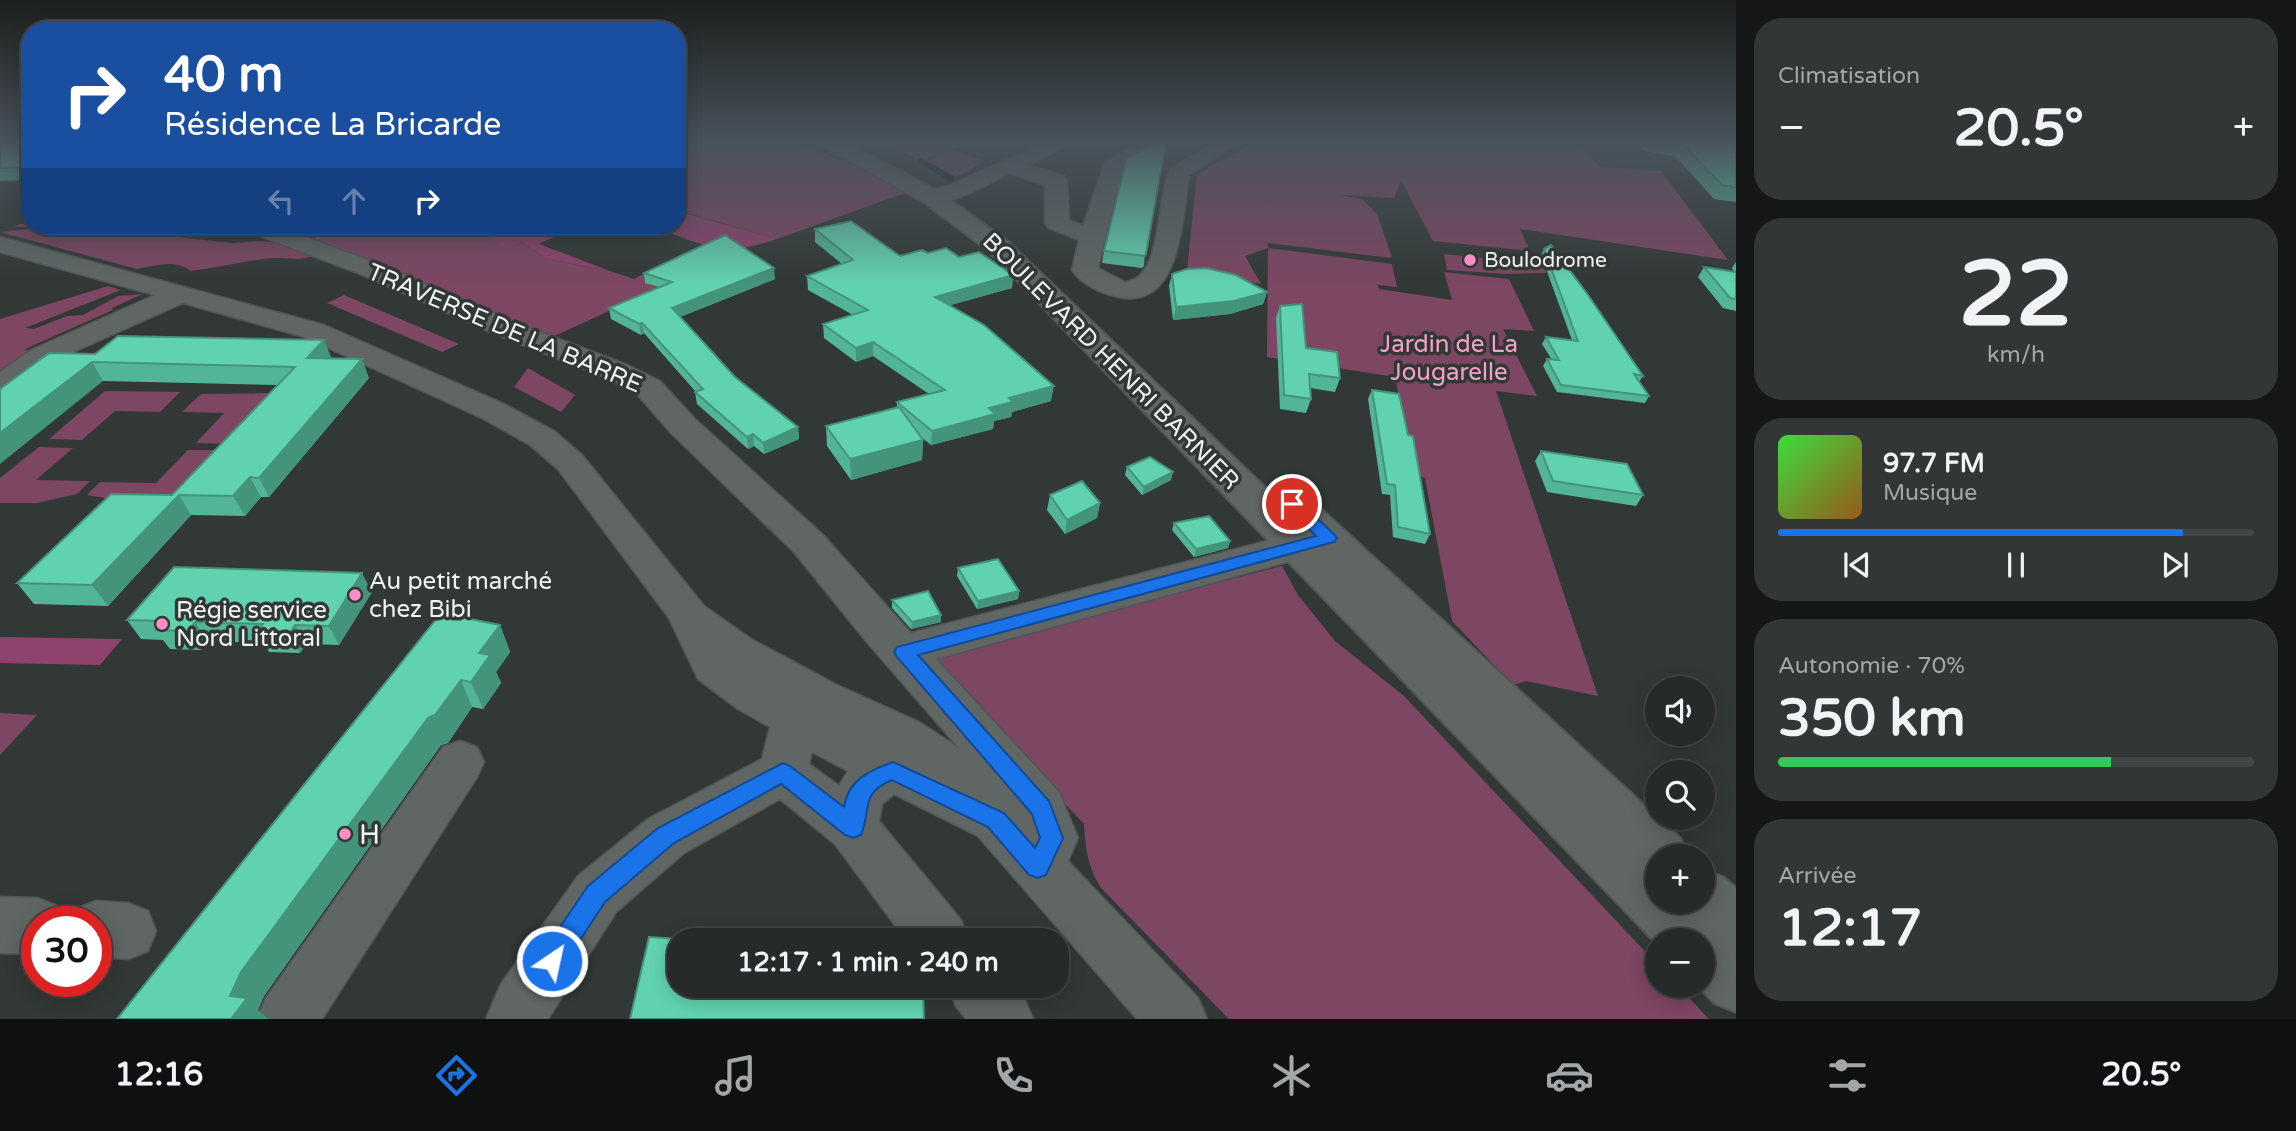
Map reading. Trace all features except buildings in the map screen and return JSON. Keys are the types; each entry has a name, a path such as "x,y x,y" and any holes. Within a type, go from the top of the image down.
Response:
{"main road":[{"name":"BOULEVARD HENRI BARNIER","path":"934,190 942,193"},
{"name":"BOULEVARD HENRI BARNIER","path":"938,190 1314,542 1647,844"},
{"name":"BOULEVARD HENRI BARNIER","path":"1314,542 1684,928"},
{"path":"1715,908 1736,928"},
{"path":"1715,960 1736,981"}],"street":[{"path":"942,193 951,190"},
{"path":"1056,190 1057,223 1078,233 1093,235"},
{"path":"1106,190 1084,264 1085,270 1103,284 1119,290 1138,289 1156,275 1161,267 1176,190"},
{"name":"TRAVERSE DE LA BARRE","path":"279,235 367,268 502,327 615,371 649,388 683,426 808,543 881,630 904,652 1041,808 1052,838 1038,867"},
{"path":"0,244 314,331 484,407 542,438 570,462 686,611 714,667 754,696 795,719 897,753"},
{"path":"0,386 41,356 183,293"},
{"path":"904,652 1314,542"},
{"path":"686,611 736,651 821,698 996,820 1177,1019"},
{"path":"516,1019 522,1005 597,894 666,836 783,772 795,719"},
{"path":"853,828 855,802 869,780 897,753"},
{"path":"287,1019 460,762"},
{"path":"783,772 853,828 932,928"},
{"path":"0,925 21,926"},
{"path":"987,998 1003,1019"}],"green space":[{"path":"686,190 899,190 905,193 777,239 686,213"},
{"name":"Jardin de La Jougarelle","path":"1195,190 1397,190 1394,198 1340,195 1362,199 1377,214 1392,258 1267,243 1269,248 1392,264 1397,287 1378,285 1379,289 1452,300 1444,272 1509,279 1534,331 1503,329 1537,396 1496,391 1598,696 1526,681 1513,685 1452,621 1425,478 1414,475 1395,377 1267,357 1268,248 1245,256 1261,284 1187,270"},
{"path":"1406,190 1675,190 1728,260 1520,229 1530,251 1433,241"},
{"path":"21,230 21,235 156,235 233,243 261,241 287,244 313,256 301,259 264,259 191,271 172,264 137,269 0,232"},
{"path":"295,235 493,235 488,237 521,242 547,259 610,271 634,279 667,264 684,263 703,268 548,339 317,243 315,238"},
{"name":"Boulodrome","path":"1444,254 1544,265 1546,273 1506,274 1447,270"},
{"path":"108,286 121,290 25,328 34,329 67,316 83,315 118,296 143,294 25,349 34,353 0,370 0,319"},
{"path":"344,295 459,344 442,352 327,303"},
{"path":"528,368 575,395 561,412 514,387"},
{"path":"105,391 180,392 160,412 115,411 82,440 49,439"},
{"path":"281,393 233,444 196,443 224,413 182,412 201,394"},
{"path":"39,447 73,448 36,480 90,481 77,494 37,503 0,503 0,478"},
{"path":"188,450 227,450 185,494 132,500 87,495 100,482 156,483"},
{"path":"1282,566 1298,595 1335,641 1404,696 1645,951 1645,998 1689,998 1709,1019 1229,1019 1101,888 1088,858 1084,824 934,665 942,655"},
{"path":"0,713 37,715 0,755"}],"shaded area":[{"path":"686,213 777,239 732,249 698,243 675,235 686,235"},
{"path":"558,235 539,244 610,271 547,259 521,242 506,249 488,237"},
{"path":"0,637 122,639 100,665 0,663"}],"place":[{"name":"Boulodrome","path":"1470,260"},
{"name":"Au petit marché chez Bibi","path":"355,595"},
{"name":"Régie service Nord Littoral","path":"162,624"},
{"name":"H","path":"345,834"}],"route":[{"path":"552,961 597,894 666,836 783,772 853,828 855,802 869,780 893,771 996,820 1038,867 1052,838 1041,808 904,652 1329,538 1292,504"}]}
